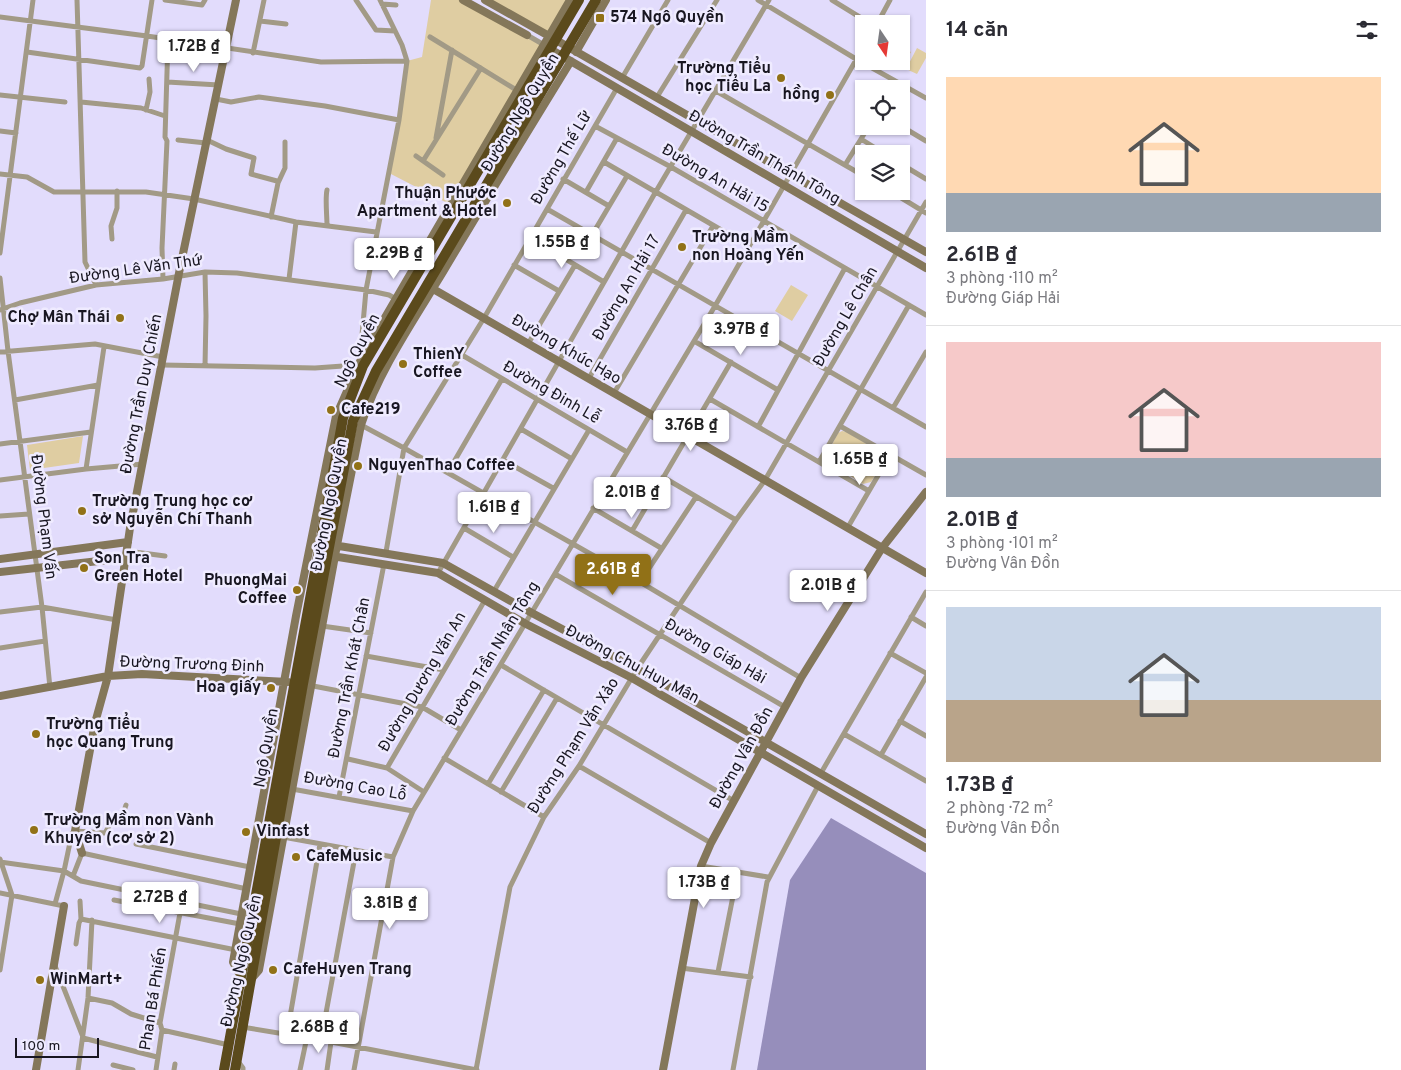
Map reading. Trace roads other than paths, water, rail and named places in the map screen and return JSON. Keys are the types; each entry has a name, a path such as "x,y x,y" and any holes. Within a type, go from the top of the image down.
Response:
{"highway":[{"name":"Ngô Quyền","path":"237,1026 322,555 343,418 361,363 547,47 580,0"},
{"name":"Ngô Quyền","path":"324,543 353,421 376,371 567,59 596,0"},
{"name":"Ngô Quyền","path":"245,979 247,915 298,683"},
{"name":"Đường Ngô Quyền","path":"228,1068 228,1045 237,1026"},
{"name":"Đường Ngô Quyền","path":"228,1068 237,1026"}],"street":[{"path":"0,253 33,0"},
{"path":"77,0 85,262 96,285"},
{"path":"26,52 140,68 142,66 152,0"},
{"path":"165,0 204,2"},
{"name":"Đường Trần Duy Chiến","path":"82,853 75,830 95,723 108,676 127,550 178,277 236,0"},
{"path":"253,53 264,0"},
{"path":"356,0 376,30 395,31"},
{"path":"463,0 547,47"},
{"name":"Đường Trần Thánh Tông","path":"485,0 926,252"},
{"name":"Đường Ngô Quyền","path":"553,38 570,0"},
{"name":"Đường Ngô Quyền","path":"572,49 606,0"},
{"path":"622,78 668,0"},
{"path":"657,98 717,0"},
{"path":"758,0 768,2 855,58"},
{"path":"832,0 856,15"},
{"path":"882,15 890,0"},
{"path":"0,352 95,344 163,361 205,366 316,368 361,363 366,290 399,120 407,60 381,2"},
{"path":"381,2 396,4"},
{"path":"438,573 655,193 693,132 768,2"},
{"path":"0,17 147,36 321,62 407,60"},
{"path":"260,21 286,24"},
{"path":"430,37 518,91"},
{"path":"163,279 162,248 167,141 165,137 165,116 168,82 168,40"},
{"name":"Đường Trần Thánh Tông","path":"547,47 926,268"},
{"name":"Đường Ngô Quyền","path":"361,363 396,299 518,91 547,47"},
{"path":"436,141 452,50"},
{"name":"Đường Trần Nhân Tông","path":"354,1070 393,857 412,811 526,624 715,306 855,61"},
{"path":"423,161 481,68"},
{"path":"875,70 892,80"},
{"path":"146,110 150,92 149,79"},
{"path":"168,82 219,85"},
{"name":"Đường Thế Lữ","path":"484,318 617,88"},
{"path":"910,90 926,98"},
{"path":"716,91 855,171"},
{"path":"0,94 66,102"},
{"path":"216,100 231,102 259,97 325,106 399,120"},
{"path":"80,102 146,110 165,116"},
{"name":"Đường An Hải 15","path":"594,126 672,167 763,222 926,315"},
{"path":"0,131 16,133"},
{"path":"910,131 926,141"},
{"path":"845,165 863,135"},
{"path":"586,192 617,138"},
{"path":"861,139 871,145"},
{"path":"178,140 206,142 254,158 251,174 278,182"},
{"path":"271,217 278,182 286,165 285,142"},
{"path":"416,156 443,175"},
{"path":"604,162 749,246"},
{"path":"910,170 926,180"},
{"path":"0,174 27,177 54,192 117,191 164,194 296,222 376,232"},
{"path":"592,235 627,176"},
{"path":"564,179 610,206"},
{"path":"327,190 325,196 328,209 328,226"},
{"path":"112,239 110,226 117,208 117,191"},
{"path":"905,200 924,211"},
{"name":"Đường Lê Chân","path":"787,443 829,372 876,286 924,211 926,202"},
{"path":"547,209 926,428"},
{"name":"Đường An Hải 17","path":"589,378 686,210"},
{"path":"289,280 296,222"},
{"path":"614,393 713,226"},
{"path":"530,238 604,282"},
{"path":"528,344 574,264"},
{"path":"514,265 559,292"},
{"path":"758,427 845,268"},
{"path":"205,272 205,366"},
{"name":"Đường Lê Văn Thứ","path":"2,309 96,285 163,279 205,272 366,290 389,295 396,299"},
{"name":"Đường Phạm Vấn","path":"0,278 2,309 38,568 50,688"},
{"name":"Đường Ngô Quyền","path":"322,555 322,626 298,683 292,789 259,970 245,979 233,962 240,924 247,915 246,889 250,867 298,683 324,543 361,426 380,379 429,287"},
{"name":"Đường Khúc Hạo","path":"429,287 926,573"},
{"path":"819,462 908,305"},
{"path":"386,552 404,448 484,318"},
{"path":"694,341 778,390"},
{"path":"86,469 104,347"},
{"path":"893,408 926,352"},
{"name":"Đường Đinh Lễ","path":"462,355 627,452"},
{"path":"632,531 731,362"},
{"path":"448,472 502,379"},
{"path":"15,400 98,385"},
{"path":"710,399 868,491"},
{"path":"361,426 448,472 572,545 640,582 801,678"},
{"path":"840,426 926,476"},
{"path":"521,429 572,459"},
{"path":"494,591 553,488 589,430"},
{"path":"0,444 91,432"},
{"name":"Đường Phạm Văn Xảo","path":"477,1070 510,887 544,817 579,766 637,668 765,480 787,443"},
{"path":"848,527 890,455"},
{"path":"503,460 553,488"},
{"path":"0,480 143,464"},
{"path":"664,477 736,520"},
{"name":"Đường Vân Đồn","path":"663,1070 701,866 711,843 801,678 882,548 926,492"},
{"path":"640,582 696,497"},
{"path":"594,508 661,548"},
{"path":"0,516 29,514"},
{"path":"464,528 513,557"},
{"name":"Đường Chu Huy Mân","path":"324,543 386,552 443,564 637,668 926,834"},
{"path":"0,572 38,568 127,550"},
{"path":"0,559 35,555 127,550 165,556"},
{"name":"Đường Chu Huy Mân","path":"322,555 384,563 438,573 526,624 632,678 926,848"},
{"name":"Đường Trần Khát Chân","path":"339,797 348,759 384,563"},
{"name":"Đường Giáp Hải","path":"555,574 785,707"},
{"path":"821,773 926,592"},
{"name":"Đường Dương Văn An","path":"348,759 387,768 485,600"},
{"path":"0,612 42,607 117,620"},
{"path":"911,617 926,626"},
{"path":"322,626 371,633"},
{"path":"0,648 45,642"},
{"path":"890,653 926,673"},
{"path":"366,656 444,670"},
{"path":"501,665 734,801"},
{"name":"Đường Trương Định","path":"0,696 108,676 142,674 298,683"},
{"path":"880,755 926,677"},
{"path":"298,683 422,707 461,730"},
{"path":"488,784 544,690"},
{"path":"501,792 557,698"},
{"path":"900,721 926,736"},
{"path":"844,734 926,782"},
{"path":"444,758 544,817"},
{"path":"579,766 711,843"},
{"path":"387,768 424,792"},
{"path":"733,1070 768,877 818,786"},
{"name":"Đường Cao Lỗ","path":"292,789 412,811"},
{"path":"55,904 72,835 75,830 105,833 112,821 121,820 126,805"},
{"path":"283,837 393,857"},
{"path":"136,844 250,867"},
{"path":"287,1034 320,844"},
{"path":"321,1040 356,851"},
{"path":"73,876 82,853"},
{"name":"Đường Ngô Quyền","path":"82,853 246,889"},
{"path":"0,861 12,895 2,937 0,970"},
{"name":"Đường Ngô Quyền","path":"0,861 64,871 81,881 247,915"},
{"path":"701,866 768,877"},
{"path":"718,972 738,871"},
{"path":"0,893 64,906 36,1070"},
{"path":"156,909 159,897"},
{"path":"114,900 240,924"},
{"path":"76,944 81,919 80,902"},
{"name":"Phan Bá Phiến","path":"156,1070 162,1030 160,1023 182,902"},
{"path":"209,919 212,908"},
{"name":"Đường Ngô Quyền","path":"81,919 236,950"},
{"path":"78,1070 88,998 92,920"},
{"path":"54,964 83,1038"},
{"path":"681,968 751,977"},
{"path":"88,998 112,1003 131,1014 160,1023"},
{"path":"237,1026 307,1037 477,1070"},
{"name":"Đường Ngô Quyền","path":"162,1030 228,1045"},
{"path":"300,1070 307,1037"},
{"path":"83,1038 157,1057"},
{"path":"327,1070 331,1042"},
{"path":"113,1065 133,1070"},
{"path":"228,1068 244,1068 243,1070"}],"place":[{"name":"574 Ngô Quyền","path":"600,18"},
{"name":"Trường Tiểu học Tiểu La","path":"781,78"},
{"name":"hồng","path":"830,95"},
{"name":"Thuận Phước Apartment & Hotel","path":"507,203"},
{"name":"Trường Mầm non Hoàng Yến","path":"682,247"},
{"name":"Chợ Mân Thái","path":"120,318"},
{"name":"ThienY Coffee","path":"403,364"},
{"name":"Cafe219","path":"331,410"},
{"name":"NguyenThao Coffee","path":"358,466"},
{"name":"Trường Trung học cơ sở Nguyễn Chí Thanh","path":"82,511"},
{"name":"Son Tra Green Hotel","path":"84,568"},
{"name":"PhuongMai Coffee","path":"297,590"},
{"name":"Hoa giấy","path":"271,688"},
{"name":"Trường Tiểu học Quang Trung","path":"36,734"},
{"name":"Trường Mầm non Vành Khuyên (cơ sở 2)","path":"34,830"},
{"name":"Vinfast","path":"246,832"},
{"name":"CafeMusic","path":"296,857"},
{"name":"CafeHuyen Trang","path":"273,970"},
{"name":"WinMart+","path":"40,980"}]}
